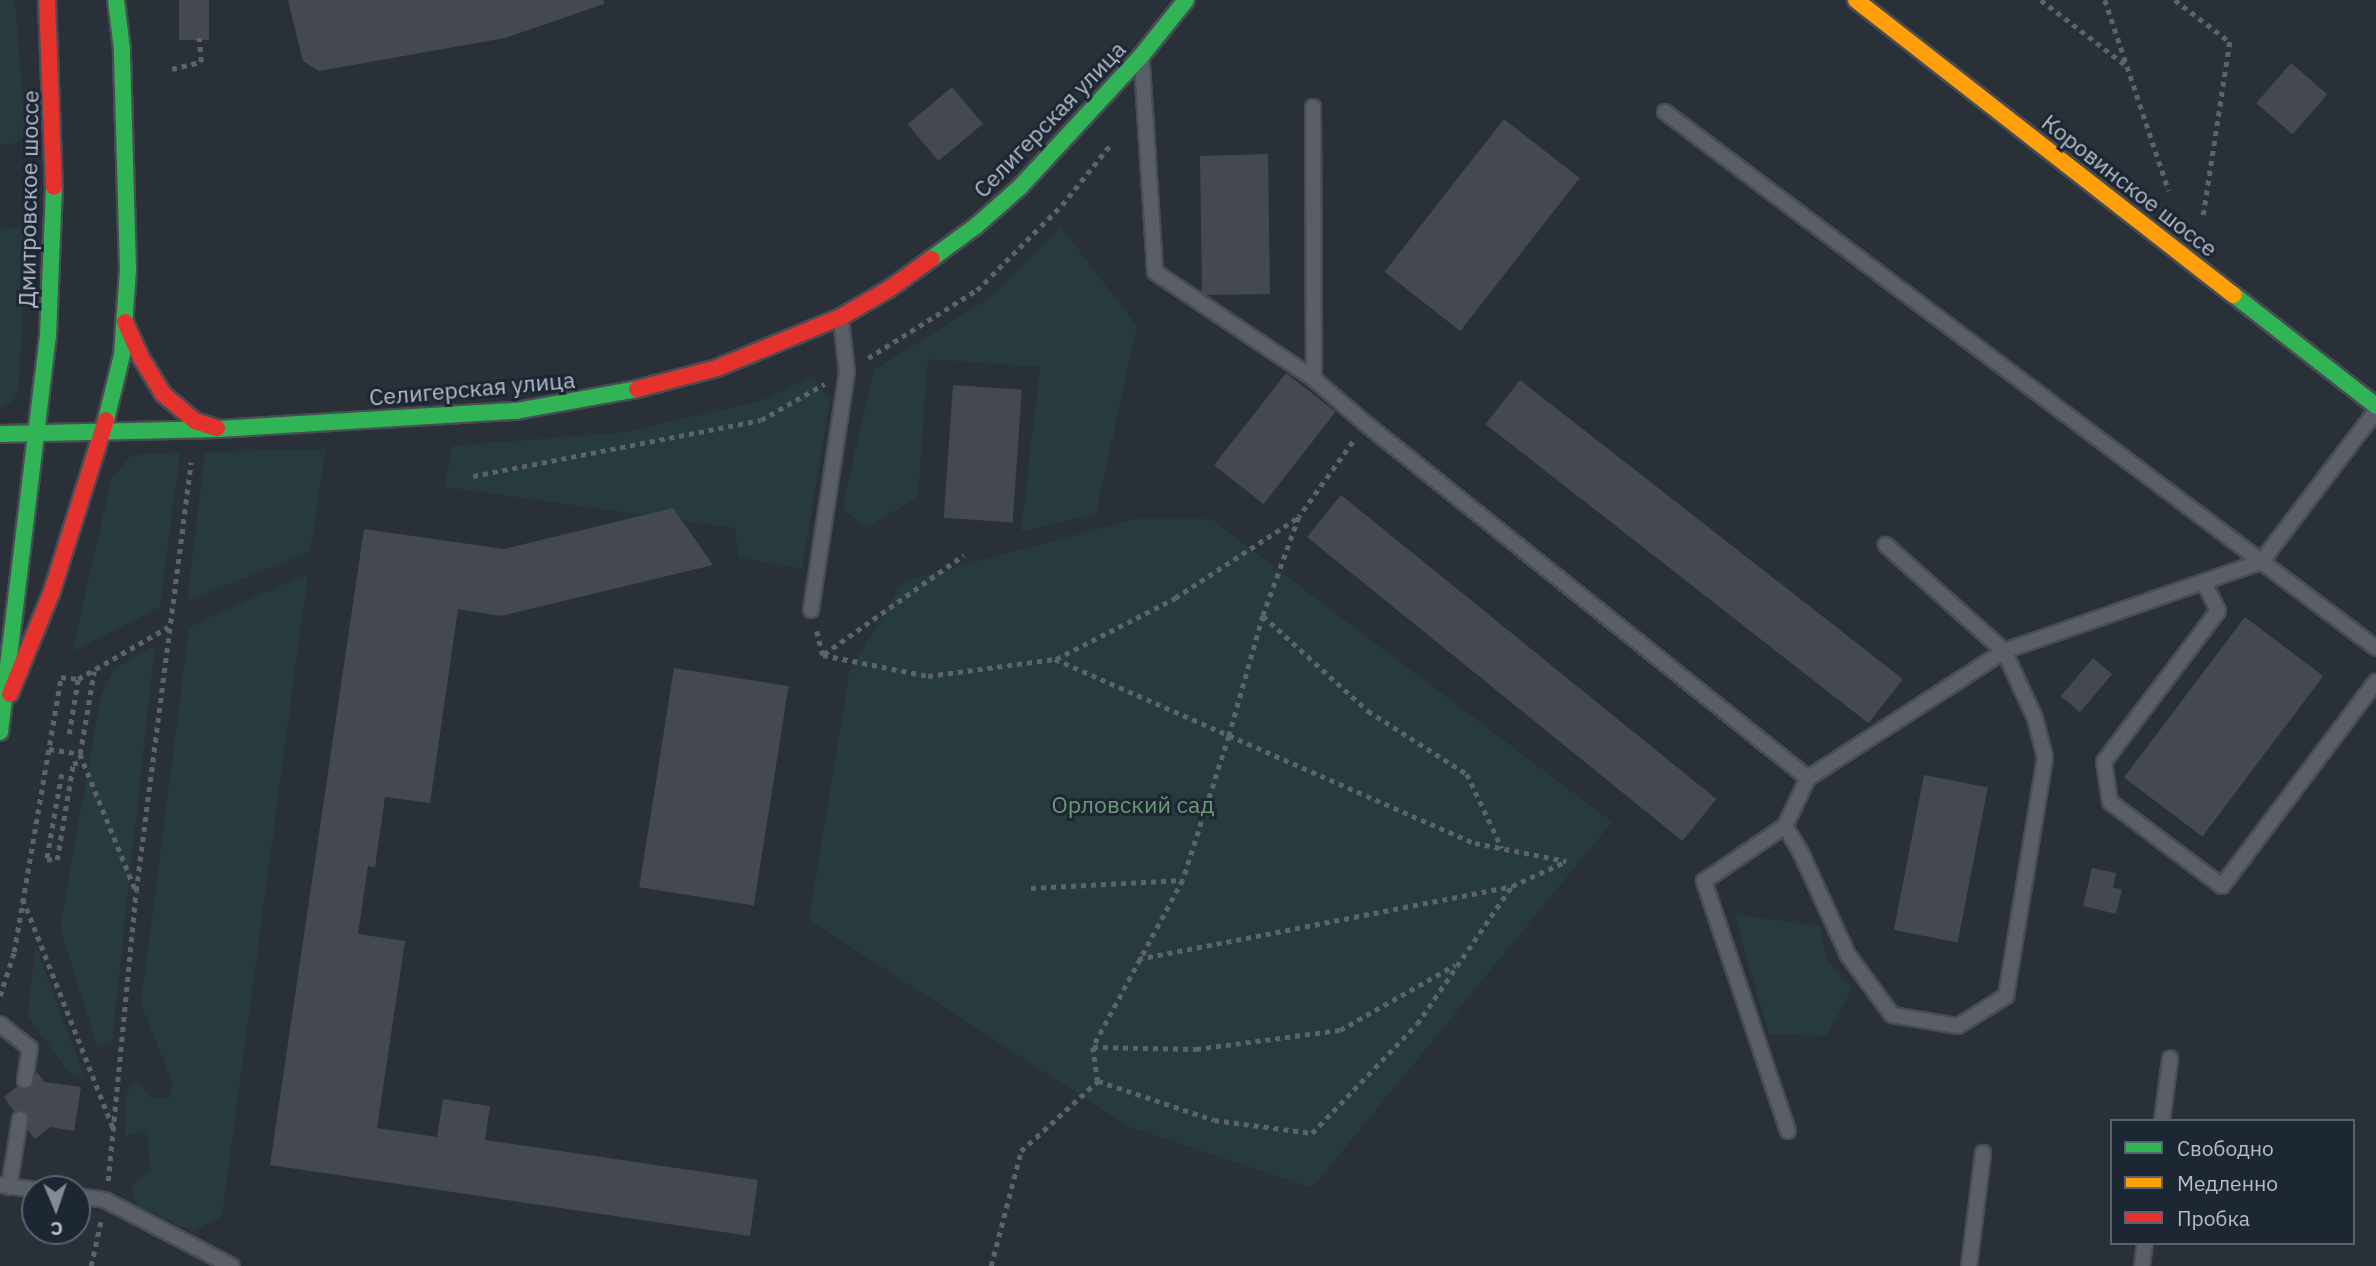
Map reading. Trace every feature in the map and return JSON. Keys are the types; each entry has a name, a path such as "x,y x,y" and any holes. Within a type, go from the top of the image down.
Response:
{"street":[{"name":"Дмитровское шоссе","path":"0,732 48,336 55,214 47,0"},
{"path":"4,709 52,591 116,390 125,322 128,215 122,49 116,0"},
{"name":"Селигерская улица","path":"0,434 219,429 433,418 582,401 717,368 841,317 889,289 976,226 1021,186 1142,55 1186,0"},
{"name":"Коровинское шоссе","path":"1856,0 2376,406"},
{"path":"125,322 140,356 163,394 195,421 219,429"}],"lane":[{"path":"1142,55 1154,272 1314,379 1366,424 1808,778"},
{"path":"1313,107 1314,379"},
{"path":"1665,112 2376,648"},
{"path":"811,610 847,372 841,317"},
{"path":"1787,1131 1704,881 1784,826 1808,778 2004,650 2261,562 2376,411"},
{"path":"1784,826 1801,853 1848,956 1892,1016 1958,1026 2006,996 2045,757 2035,718 2004,650 1886,545"},
{"path":"2204,582 2218,611 2104,762 2110,802 2222,886 2376,682"},
{"path":"0,1024 30,1048 25,1081"},
{"path":"2162,1119 2170,1059"},
{"path":"5,1186 20,1119"},
{"path":"1969,1266 1983,1153"},
{"path":"91,1198 105,1200 232,1266"},
{"path":"2142,1266 2145,1245"}],"path":[{"path":"2041,0 2127,66"},
{"path":"2105,0 2169,191"},
{"path":"2175,0 2230,42 2203,218"},
{"path":"172,69 201,62 199,38"},
{"path":"1098,1081 1093,1047 1138,959 1183,880 1229,736 1263,616 1299,517 1366,424"},
{"path":"91,1266 105,1200 114,1130 136,891 191,460"},
{"path":"823,655 928,676 1055,659 1175,598 1299,517"},
{"path":"823,655 964,555"},
{"path":"811,610 823,655"},
{"path":"1263,616 1368,711 1467,774 1503,849"},
{"path":"0,996 14,952 61,677 78,679 169,626"},
{"path":"1055,659 1475,844 1566,862 1512,886 1138,959"},
{"path":"94,670 80,754 136,891"},
{"path":"69,734 78,679"},
{"path":"48,749 80,754"},
{"path":"62,774 47,859 57,860 73,764 82,761"},
{"path":"1031,888 1183,880"},
{"path":"1098,1081 1214,1120 1312,1132 1417,1024 1512,886"},
{"path":"23,898 114,1130"},
{"path":"1093,1047 1196,1049 1340,1030 1458,964"},
{"path":"991,1266 1021,1151 1098,1081"}],"green space":[{"path":"0,0 15,0 25,127 23,137 15,143 0,145"},
{"path":"0,227 27,228 19,387 14,400 0,408"},
{"path":"1061,227 1137,326 1096,514 1021,532 1040,367 928,359 918,497 866,528 842,508 874,370 994,295"},
{"path":"813,376 830,400 802,569 738,557 735,528 445,487 452,446 625,432 760,401"},
{"path":"326,449 310,552 187,601 205,452"},
{"path":"180,452 160,607 72,652 111,480 131,455"},
{"name":"Орловский сад","path":"1139,518 1211,519 1612,822 1312,1188 1128,1126 809,920 849,673 903,581"},
{"path":"308,573 222,1217 192,1231 138,1206 130,1187 150,1171 147,1129 125,1137 126,1094 136,1080 152,1099 170,1097 172,1082 141,1004 189,627"},
{"path":"155,645 112,1041 97,1047 60,928 101,695 115,668"},
{"path":"1734,914 1820,926 1827,960 1852,989 1826,1036 1769,1034"},
{"path":"35,944 85,1079 70,1074 28,1017"}],"building":[{"path":"179,0 209,0 209,40 179,40"},
{"path":"288,0 603,0 604,4 505,38 319,71 303,61"},
{"path":"2291,63 2327,94 2292,134 2256,103"},
{"path":"952,87 983,124 938,161 908,124"},
{"path":"1504,119 1580,178 1460,331 1385,272"},
{"path":"1268,154 1270,294 1207,295 1202,292 1200,156"},
{"path":"1286,373 1336,412 1264,504 1214,465"},
{"path":"1520,380 1903,679 1868,723 1486,424"},
{"path":"953,385 1022,390 1013,522 944,518"},
{"path":"1341,495 1716,799 1682,841 1307,537"},
{"path":"673,508 713,565 501,616 458,609 430,803 385,797 375,867 368,866 358,934 405,941 377,1128 437,1137 443,1099 490,1106 485,1140 758,1180 750,1236 270,1165 364,529 504,549"},
{"path":"2245,617 2323,676 2202,837 2124,778"},
{"path":"2093,658 2112,674 2080,712 2061,696"},
{"path":"674,668 789,686 754,905 639,887"},
{"path":"1924,775 1988,787 1958,942 1894,930"},
{"path":"2092,868 2116,873 2113,888 2122,889 2116,914 2083,906"},
{"path":"37,1072 44,1082 81,1087 74,1131 50,1127 35,1139 28,1130 27,1112 14,1111 4,1097 17,1087 29,1090"}],"traffic: fast":[{"path":"106,420 122,355 128,270 122,49 116,0"},
{"path":"931,259 976,226 1021,186 1142,55 1186,0"},
{"path":"0,732 48,336 54,187"},
{"path":"2234,295 2376,406"},
{"path":"0,434 218,429 516,411 637,389"}],"traffic: slow":[{"path":"1856,0 2234,295"}],"traffic: jam":[{"path":"47,0 54,187"},
{"path":"637,389 717,368 841,317 889,289 931,259"},
{"path":"125,322 140,356 163,394 195,421 217,428"},
{"path":"10,694 52,591 106,420"}]}
